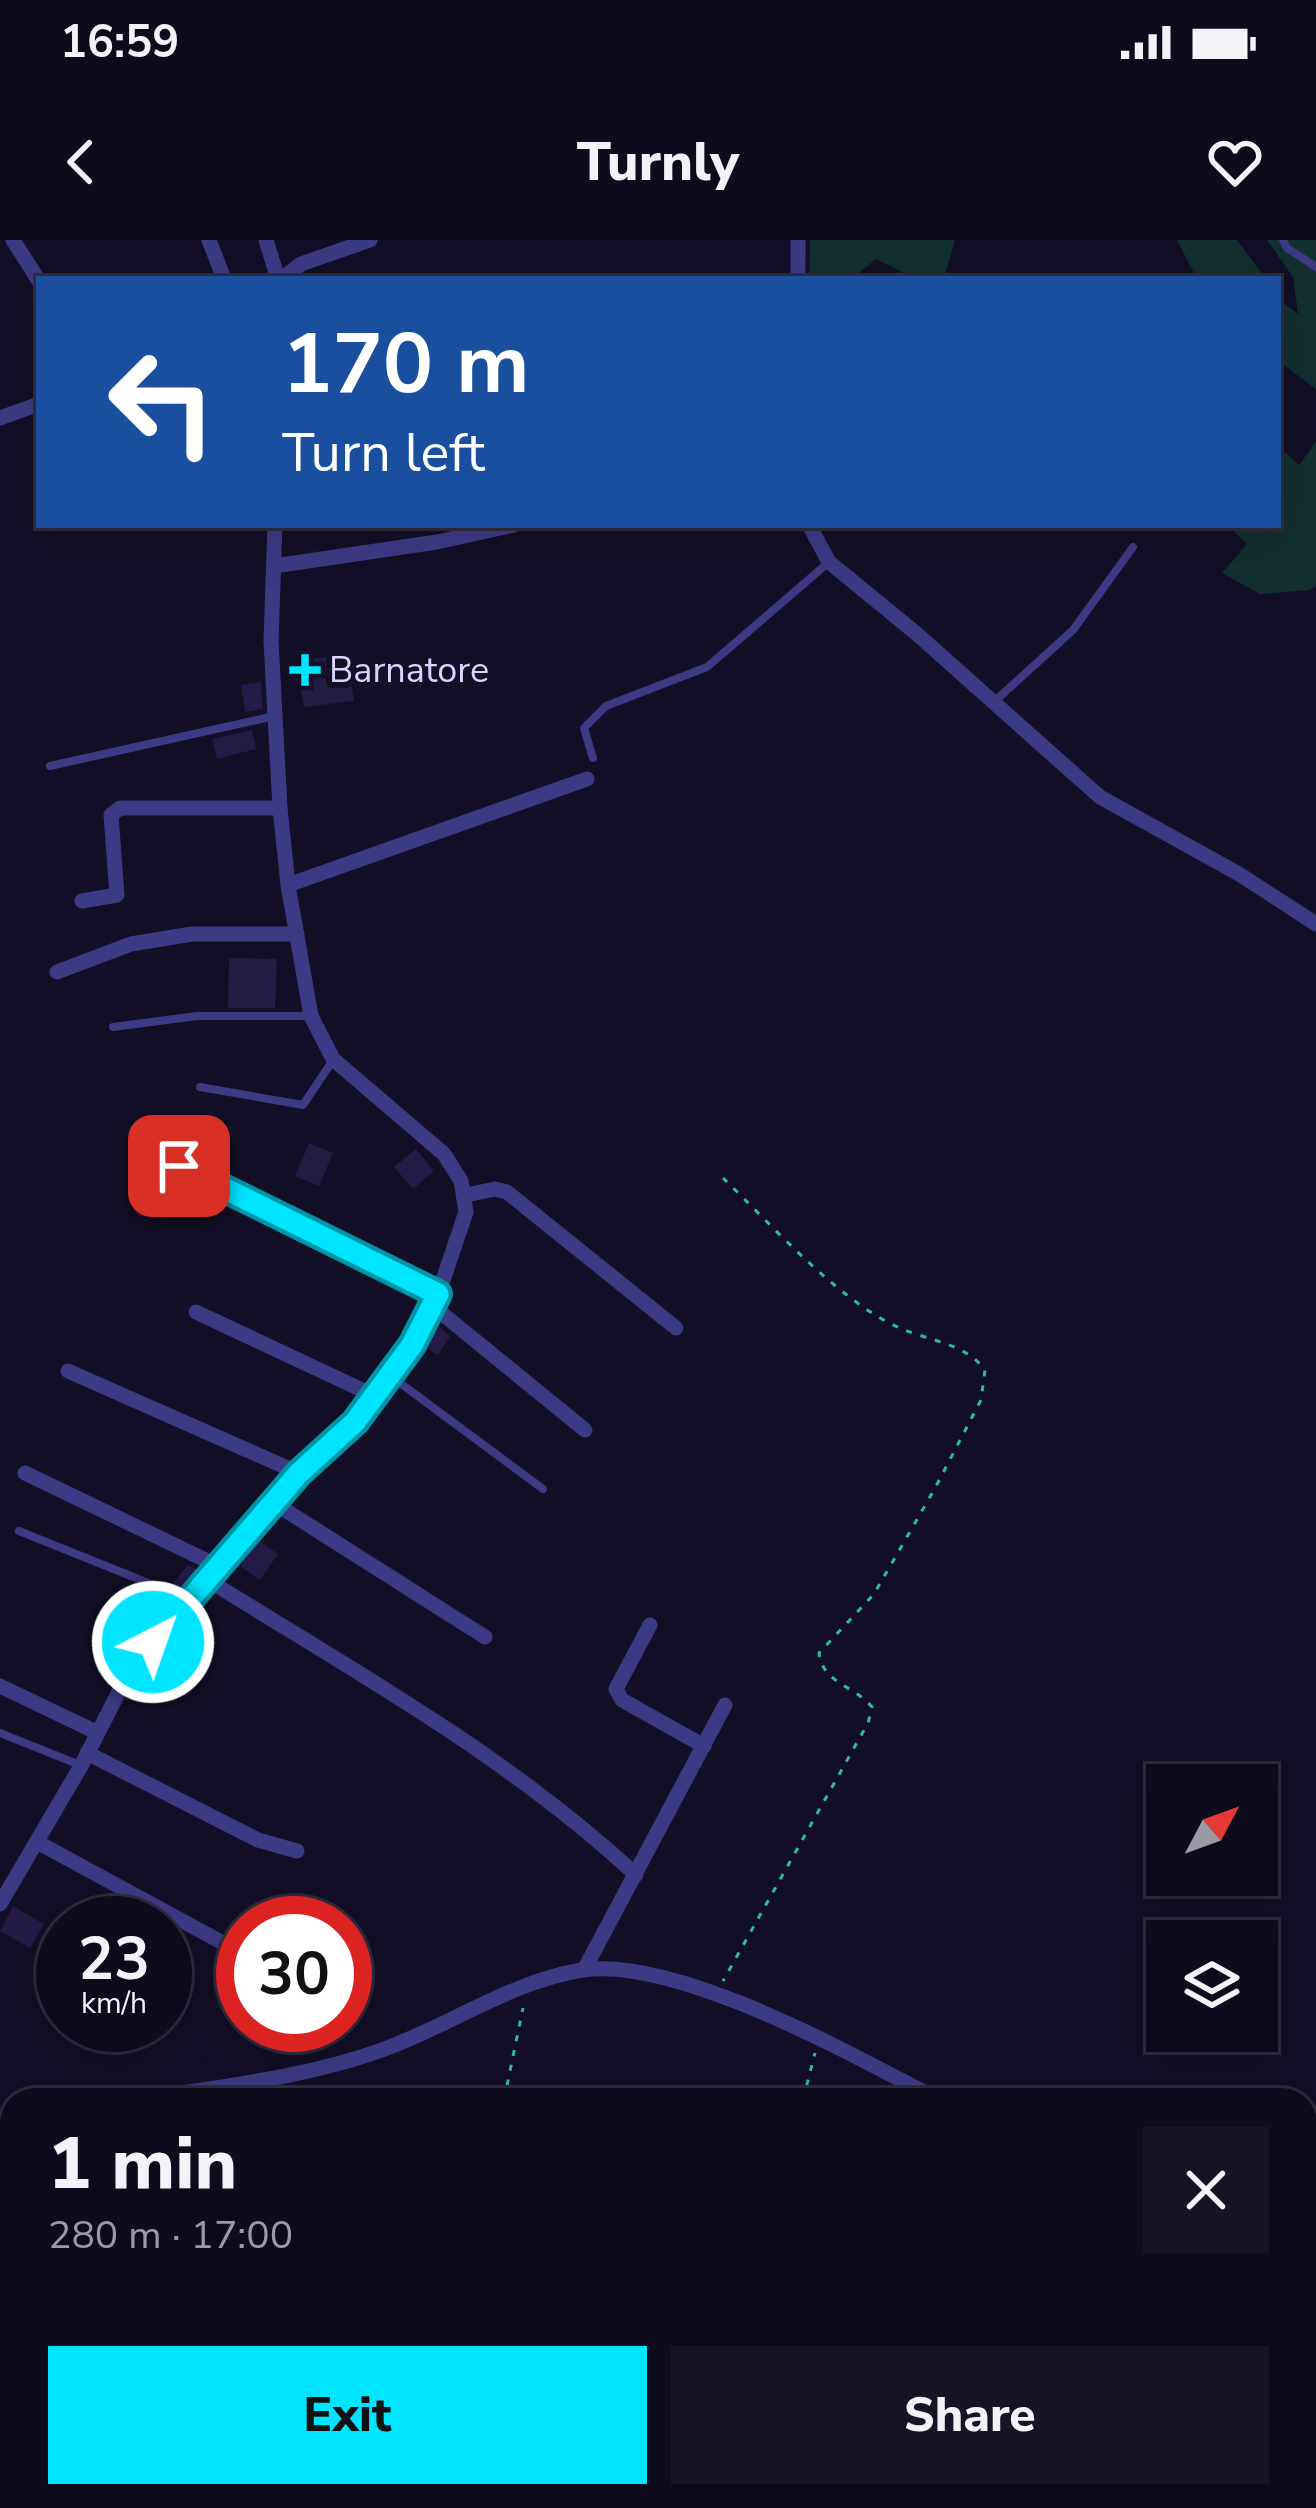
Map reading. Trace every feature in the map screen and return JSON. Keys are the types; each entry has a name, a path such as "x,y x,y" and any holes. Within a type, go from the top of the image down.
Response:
{"street":[{"path":"13,240 36,276"},
{"path":"209,240 223,276"},
{"path":"266,240 282,276"},
{"path":"287,276 301,264 370,240"},
{"path":"798,240 799,276"},
{"path":"0,418 36,405"},
{"path":"0,1904 127,1676 299,1473 355,1422 391,1376 436,1300 466,1212 466,1195 444,1154 333,1059 311,1016 280,808 271,641 275,528"},
{"path":"274,566 500,528"},
{"path":"811,528 829,562 995,701 1100,797 1221,862 1316,924"},
{"path":"288,885 587,779"},
{"path":"82,901 117,895 111,815 120,808 280,808"},
{"path":"57,972 131,944 192,934 297,934"},
{"path":"179,1166 436,1300 585,1430"},
{"path":"466,1195 495,1189 508,1192 676,1328"},
{"path":"196,1312 375,1396"},
{"path":"68,1371 299,1473"},
{"path":"25,1473 214,1574 457,1735 598,1839 636,1875"},
{"path":"274,1503 485,1637"},
{"path":"650,1625 616,1689 622,1700 704,1746"},
{"path":"0,1686 96,1732"},
{"path":"584,1970 724,1705"},
{"path":"84,1759 258,1840 297,1851"},
{"path":"37,1842 216,1939"},
{"path":"204,2088 380,2051 527,1983 584,1970 627,1972 717,1993 915,2088"}],"lane":[{"path":"1283,240 1287,248 1316,267"},
{"path":"995,701 1073,630 1133,547"},
{"path":"593,758 584,728 606,706 707,667 829,562"},
{"path":"50,766 275,716"},
{"path":"113,1027 197,1016 311,1016"},
{"path":"200,1087 303,1105 333,1059"},
{"path":"391,1376 543,1489"},
{"path":"20,1531 190,1600"},
{"path":"0,1733 84,1759"}],"path":[{"path":"717,1993 868,1723 872,1707 862,1694 832,1680 821,1667 819,1653 874,1594 981,1400 985,1370 975,1356 898,1328 834,1284 723,1178"},
{"path":"506,2088 527,1983"},
{"path":"806,2088 818,2040"}],"green space":[{"path":"810,240 955,240 946,276 910,276 876,259 855,276 809,276"},
{"path":"1177,240 1237,240 1264,276 1195,276"},
{"path":"1267,240 1316,240 1316,389 1281,363 1281,301 1298,314 1293,277"},
{"path":"1316,442 1316,586 1260,594 1222,573 1247,544 1230,528 1281,528 1281,449 1299,465"}],"building":[{"path":"347,654 354,701 304,707 297,661"},
{"path":"261,682 263,709 245,712 241,685"},
{"path":"252,730 256,749 217,759 212,739"},
{"path":"229,958 277,959 275,1008 228,1008"},
{"path":"309,1143 333,1153 319,1186 295,1176"},
{"path":"416,1149 434,1171 413,1189 394,1167"},
{"path":"437,1325 450,1336 438,1355 425,1347"},
{"path":"258,1540 278,1554 260,1580 240,1566"},
{"path":"188,1565 200,1571 185,1589 173,1583"},
{"path":"13,1906 36,1919 36,1938 30,1948 0,1931"}],"place":[{"name":"Barnatore","path":"305,670"}],"route":[{"path":"153,1642 299,1473 355,1422 412,1345 438,1294 179,1166"}]}
